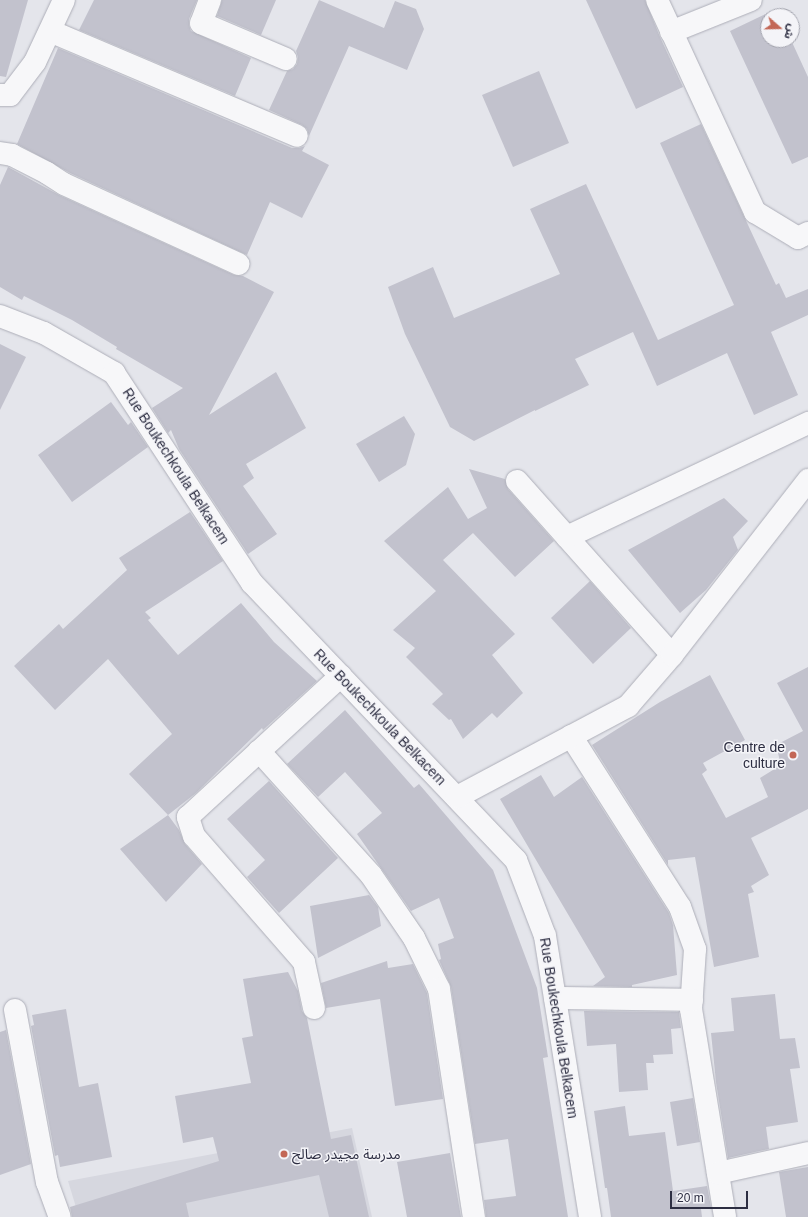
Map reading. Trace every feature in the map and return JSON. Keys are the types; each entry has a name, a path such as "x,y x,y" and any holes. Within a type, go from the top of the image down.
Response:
{"street":[{"path":"0,95 10,95 35,62 64,0"},
{"path":"210,0 201,23 286,59"},
{"path":"657,0 755,212 798,238 808,232"},
{"path":"672,32 751,0"},
{"path":"50,31 297,136"},
{"path":"0,153 12,155 47,173 64,184 239,264"},
{"name":"Rue Boukechkoula Belkacem","path":"0,316 44,333 114,373 252,583 516,860 545,936 590,1217"},
{"path":"567,537 808,423"},
{"path":"517,481 672,655"},
{"path":"456,797 628,706 805,494"},
{"path":"314,1008 304,962 194,836 188,817 341,676"},
{"path":"571,736 680,908 695,949 691,1009 725,1217"},
{"path":"259,752 371,875 414,938 439,989 474,1217"},
{"path":"555,998 692,1000"},
{"path":"15,1010 47,1182 60,1217"},
{"path":"718,1173 808,1153"}],"shaded area":[{"name":"مدرسة مجيدر صالح","path":"352,1128 372,1217 79,1217 68,1181"}],"building":[{"path":"0,0 28,0 6,77 0,76"},
{"path":"94,0 197,0 189,19 191,31 251,58 235,96 79,30"},
{"path":"222,0 276,0 261,35 217,16"},
{"path":"319,0 384,28 395,1 416,9 424,29 407,70 349,46 309,136 307,129 302,125 269,110 287,71 293,69 297,64 298,57 296,51"},
{"path":"586,0 645,0 683,87 636,109"},
{"path":"760,17 760,48 795,48 808,77 808,157 792,164 730,31"},
{"path":"58,48 292,148 305,146 302,151 329,165 302,218 270,202 247,255 70,173 17,144"},
{"path":"539,71 569,143 513,167 482,95"},
{"path":"701,124 776,285 779,283 786,298 808,289 808,315 771,332 798,395 754,415 727,353 657,386 633,332 575,359 589,385 474,441 450,427 405,334 388,287 433,267 454,318 560,274 530,209 586,184 658,340 734,305 660,143"},
{"path":"8,167 59,195 234,275 243,276 274,292 209,415 276,372 306,428 246,464 254,478 243,486 277,534 248,554 179,449 171,430 168,433 152,408 183,388 116,349 117,347 72,320 24,296 22,300 0,287 0,185"},
{"path":"0,344 26,357 0,410"},
{"path":"111,402 128,425 131,422 148,447 72,502 38,455"},
{"path":"404,416 415,434 406,465 379,482 356,444"},
{"path":"469,469 505,479 508,489 554,541 515,577 473,533 443,560 515,634 492,655 523,693 497,718 492,713 463,739 451,719 449,720 432,704 443,694 406,657 415,648 393,630 436,591 384,541 448,487 468,519 487,508"},
{"path":"724,498 748,521 733,537 738,550 706,590 680,613 628,550"},
{"path":"190,512 223,561 145,612 151,618 148,620 178,655 241,603 274,642 317,681 263,730 262,728 196,793 168,815 129,774 172,734 108,659 55,710 14,666 59,624 63,629 127,570 119,558"},
{"path":"590,581 631,628 593,664 551,618"},
{"path":"808,667 808,809 751,838 769,875 751,886 754,892 748,894 759,957 714,967 695,857 668,860 668,865 592,745 660,702 710,675 745,740 703,763 707,770 702,774 726,818 768,797 760,778 781,765 776,745 803,731 777,683"},
{"path":"345,710 414,788 419,784 493,870 537,988 548,1057 543,1058 568,1217 486,1217 484,1200 516,1196 508,1139 475,1144 451,987 439,960 441,959 438,944 454,938 439,898 411,911 357,834 382,813 345,772 318,797 287,764"},
{"path":"541,775 554,797 582,777 669,913 673,925 677,975 632,985 632,987 593,986 605,977 500,799"},
{"path":"269,781 338,858 279,913 247,877 265,860 227,819"},
{"path":"168,815 179,830 185,844 202,864 166,902 120,849"},
{"path":"369,895 378,907 381,926 318,958 310,906"},
{"path":"387,961 388,968 413,964 427,993 443,1099 395,1106 380,999 326,1008 321,983"},
{"path":"288,972 298,991 302,1011 307,1018 331,1139 351,1135 369,1217 329,1217 319,1175 186,1203 189,1217 72,1217 70,1207 219,1161 213,1137 183,1143 175,1096 251,1083 242,1038 253,1036 243,979"},
{"path":"775,994 780,1039 795,1038 800,1068 790,1069 798,1122 766,1127 769,1149 728,1158 716,1082 711,1033 734,1031 731,998"},
{"path":"66,1009 79,1087 98,1083 112,1157 60,1167 58,1155 55,1156 31,1026 34,1025 32,1015"},
{"path":"584,1011 679,1012 681,1028 671,1029 673,1054 653,1055 654,1063 646,1063 648,1090 619,1092 616,1044 587,1046"},
{"path":"6,1030 31,1164 0,1175 0,1032"},
{"path":"693,1098 700,1142 677,1146 670,1102"},
{"path":"625,1106 629,1136 665,1132 673,1191 707,1186 711,1207 701,1209 702,1217 611,1217 607,1188 605,1188 594,1111"},
{"path":"450,1153 461,1217 407,1217 397,1162"},
{"path":"808,1167 808,1217 786,1217 779,1172"}],"place":[{"name":"Centre de culture","path":"793,755"},
{"name":"مدرسة مجيدر صالح","path":"284,1154"}]}
